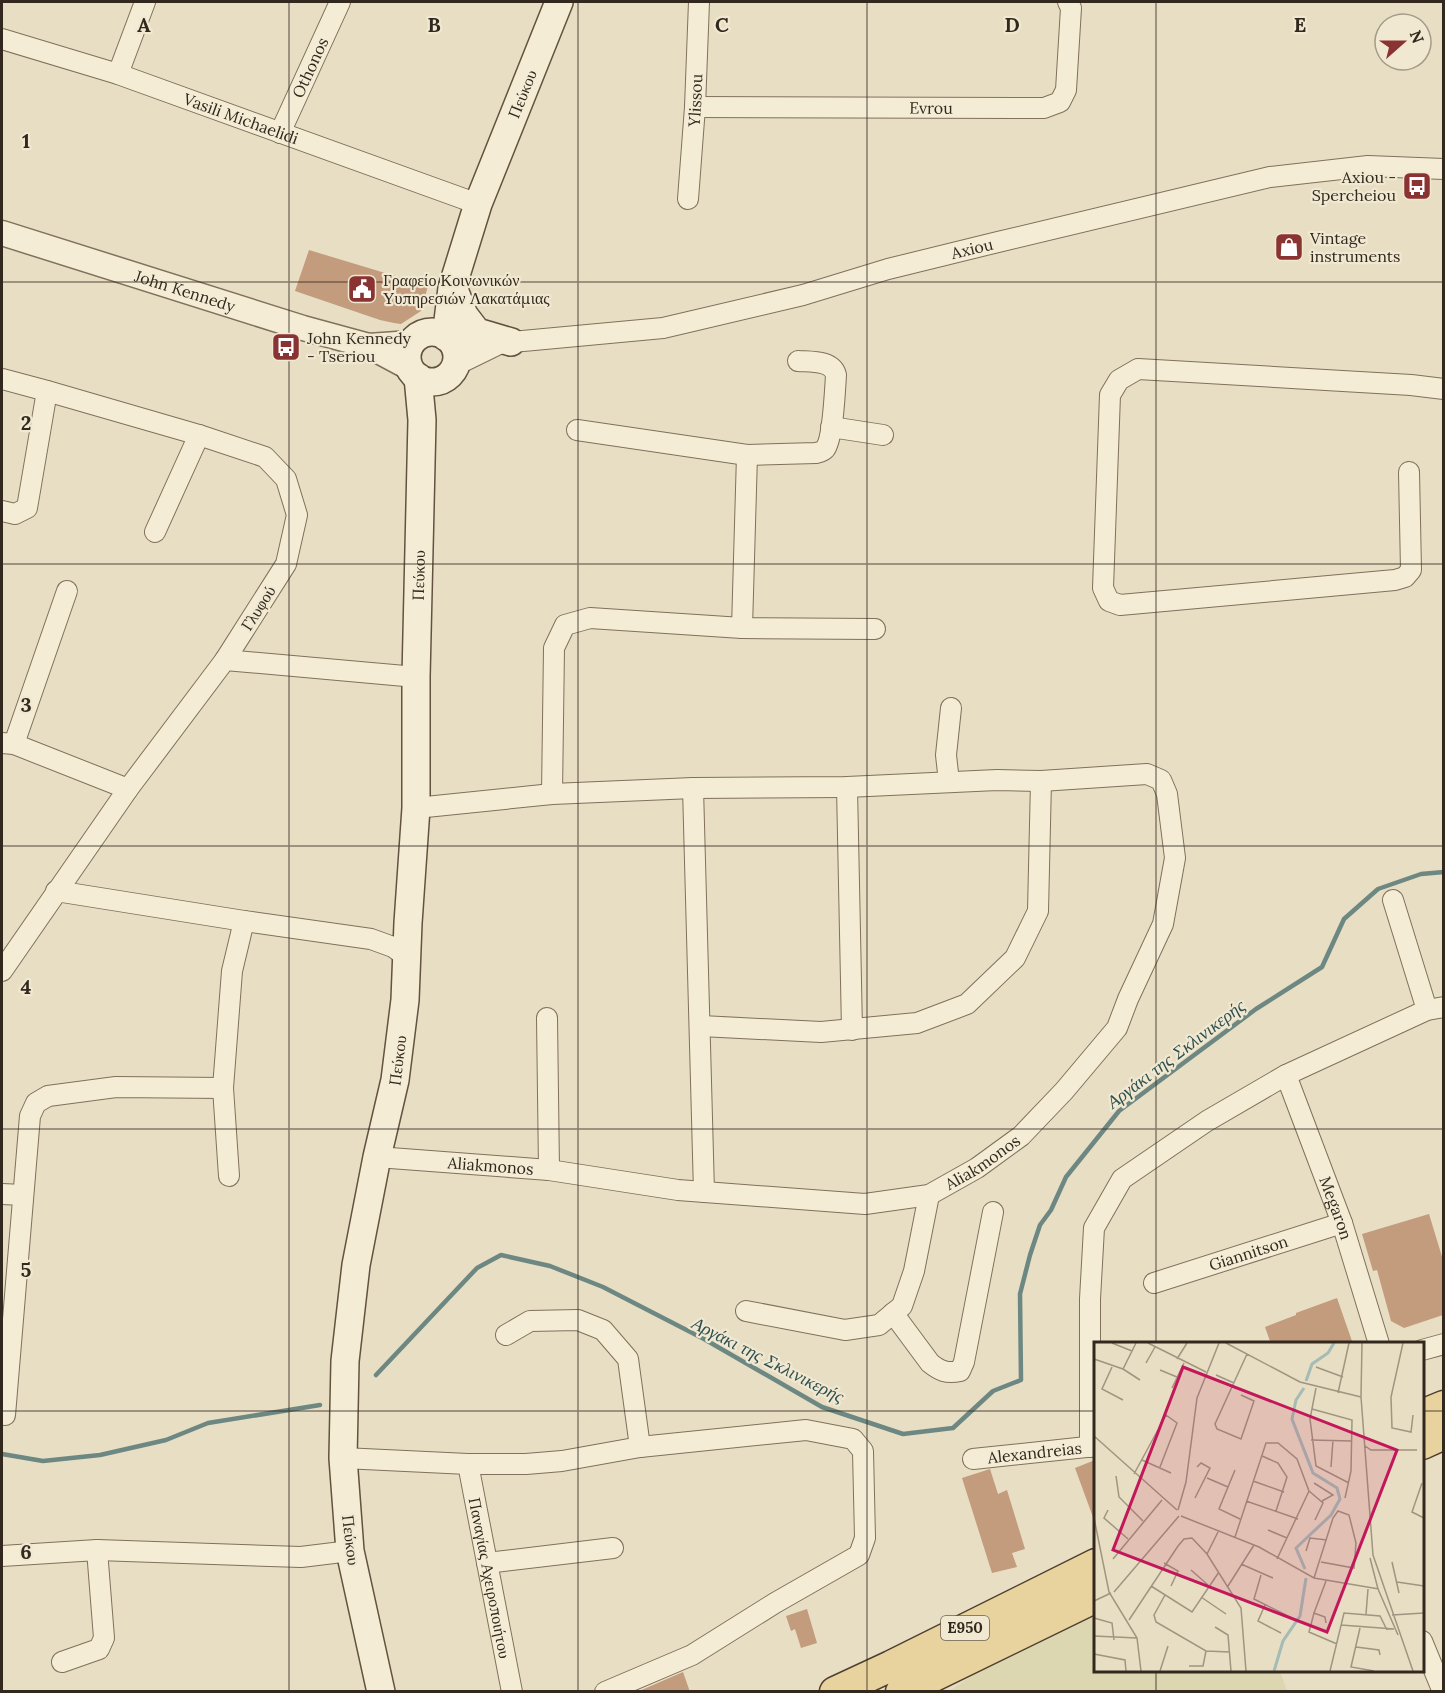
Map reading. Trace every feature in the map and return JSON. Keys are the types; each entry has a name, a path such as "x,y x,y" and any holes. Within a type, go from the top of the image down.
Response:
{"main road":[{"name":"Πεύκου","path":"381,1692 350,1551 342,1458 345,1360 355,1276 377,1157 395,1080 405,1000 416,808 422,420 433,355 478,204 559,2"},
{"path":"452,287 464,315 477,332 506,343"},
{"path":"1424,1414 1443,1406"},
{"path":"1424,1443 1443,1434"},
{"name":"E950","path":"834,1692 1094,1564"},
{"name":"E950","path":"901,1692 1094,1597"}],"street":[{"path":"118,74 145,2"},
{"name":"Othonos","path":"280,133 340,2"},
{"name":"Ylissou","path":"688,199 695,107 699,2"},
{"name":"Evrou","path":"695,107 1044,108 1060,102 1066,90 1071,8 1068,2"},
{"name":"Vasili Michaelidi","path":"2,39 118,74 478,204"},
{"name":"Axiou","path":"433,355 506,343 663,328 803,295 888,269 1270,177 1368,166 1443,169"},
{"name":"John Kennedy","path":"2,232 303,328 369,346 433,355"},
{"name":"Axiou","path":"433,355 506,343"},
{"path":"577,430 747,455 823,451 831,427 836,375 829,364 798,360"},
{"path":"1409,472 1411,570 1405,577 1395,580 1119,605 1109,601 1103,588 1110,395 1119,380 1138,369 1411,385 1443,389"},
{"name":"Γλυφού","path":"2,379 199,435 265,457 286,479 297,515 286,564 225,660 128,789 2,971"},
{"path":"2,511 15,514 27,508 47,391"},
{"path":"831,427 883,435"},
{"path":"155,532 199,435"},
{"path":"742,628 747,455"},
{"path":"67,591 8,743 128,789"},
{"path":"552,794 554,648 565,625 590,618 742,628 874,629"},
{"path":"225,660 417,677"},
{"path":"949,782 946,755 951,708"},
{"name":"Aliakmonos","path":"377,1157 549,1170 678,1190 865,1204 929,1195 977,1168 1021,1136 1072,1082 1118,1028 1128,999 1162,924 1175,858 1167,794 1161,780 1147,774 1041,781 997,780 846,787 693,788 552,794 416,808"},
{"path":"700,1026 821,1032 852,1030 917,1023 968,1004 1015,958 1038,911 1041,781"},
{"path":"846,787 852,1030"},
{"path":"693,788 704,1192"},
{"path":"56,891 371,939 393,947 408,958"},
{"path":"1093,1446 1090,1299 1094,1228 1122,1179 1207,1121 1286,1075 1435,1008 1393,900"},
{"path":"229,1176 223,1088 232,971 244,921"},
{"path":"371,939 408,923"},
{"path":"548,1018 549,1170"},
{"name":"Megaron","path":"1286,1075 1342,1223 1378,1342"},
{"path":"5,1415 30,1116 36,1103 48,1096 117,1087 223,1088"},
{"path":"2,1194 23,1195"},
{"path":"746,1311 845,1330 879,1325 902,1306 914,1270 929,1195"},
{"path":"893,1313 930,1363 950,1373 960,1371 964,1362 993,1212"},
{"name":"Giannitson","path":"1154,1283 1342,1223"},
{"path":"506,1335 530,1321 578,1320 603,1330 628,1359 640,1447"},
{"path":"1424,1349 1443,1344"},
{"path":"342,1458 468,1464 562,1461 640,1447 806,1430 853,1439 863,1451 865,1538 859,1555 775,1603 692,1655 605,1692"},
{"name":"Alexandreias","path":"973,1459 1093,1446"},
{"name":"Παναγίας Αχειροποιήτου","path":"468,1464 512,1692"},
{"path":"487,1563 613,1548"},
{"path":"62,1662 99,1648 104,1638 97,1550"},
{"path":"2,1557 97,1550 301,1557 350,1551"},
{"path":"1424,1646 1443,1692"}],"shaded area":[{"path":"1094,1615 1094,1672 1280,1672 1287,1691 948,1692 981,1669"}],"building":[{"name":"Γραφείο Κοινωνικών Υυπηρεσιών Λακατάμιας","path":"309,250 428,286 421,311 401,324 394,323 295,291"},
{"path":"1429,1214 1443,1260 1443,1315 1404,1328 1391,1321 1377,1270 1373,1271 1362,1234"},
{"path":"1337,1298 1352,1342 1270,1342 1265,1327 1296,1315 1296,1313"},
{"path":"1094,1460 1094,1520 1075,1468"},
{"path":"990,1469 998,1494 1007,1490 1025,1549 1012,1553 1017,1567 992,1573 962,1478"},
{"path":"807,1609 817,1643 801,1648 795,1629 791,1631 786,1616"},
{"path":"683,1672 690,1692 637,1692"}],"waterway":[{"name":"Αργάκι της Σκλινικερής","path":"376,1375 477,1268 501,1255 550,1266 603,1287 704,1339 822,1407 903,1434 953,1428 993,1391 1021,1380 1020,1294 1040,1225 1051,1210 1066,1177 1119,1111 1256,1009 1322,967 1344,919 1378,889 1421,874 1444,872"},
{"name":"Αργάκι της Σκλινικερής","path":"2,1454 43,1461 100,1455 166,1440 208,1423 320,1405"}],"place":[{"name":"Axiou - Spercheiou","path":"1417,186"},
{"name":"Vintage instruments","path":"1289,247"},
{"name":"Γραφείο Κοινωνικών Υυπηρεσιών Λακατάμιας","path":"362,289"},
{"name":"John Kennedy - Tseriou","path":"286,347"}]}
